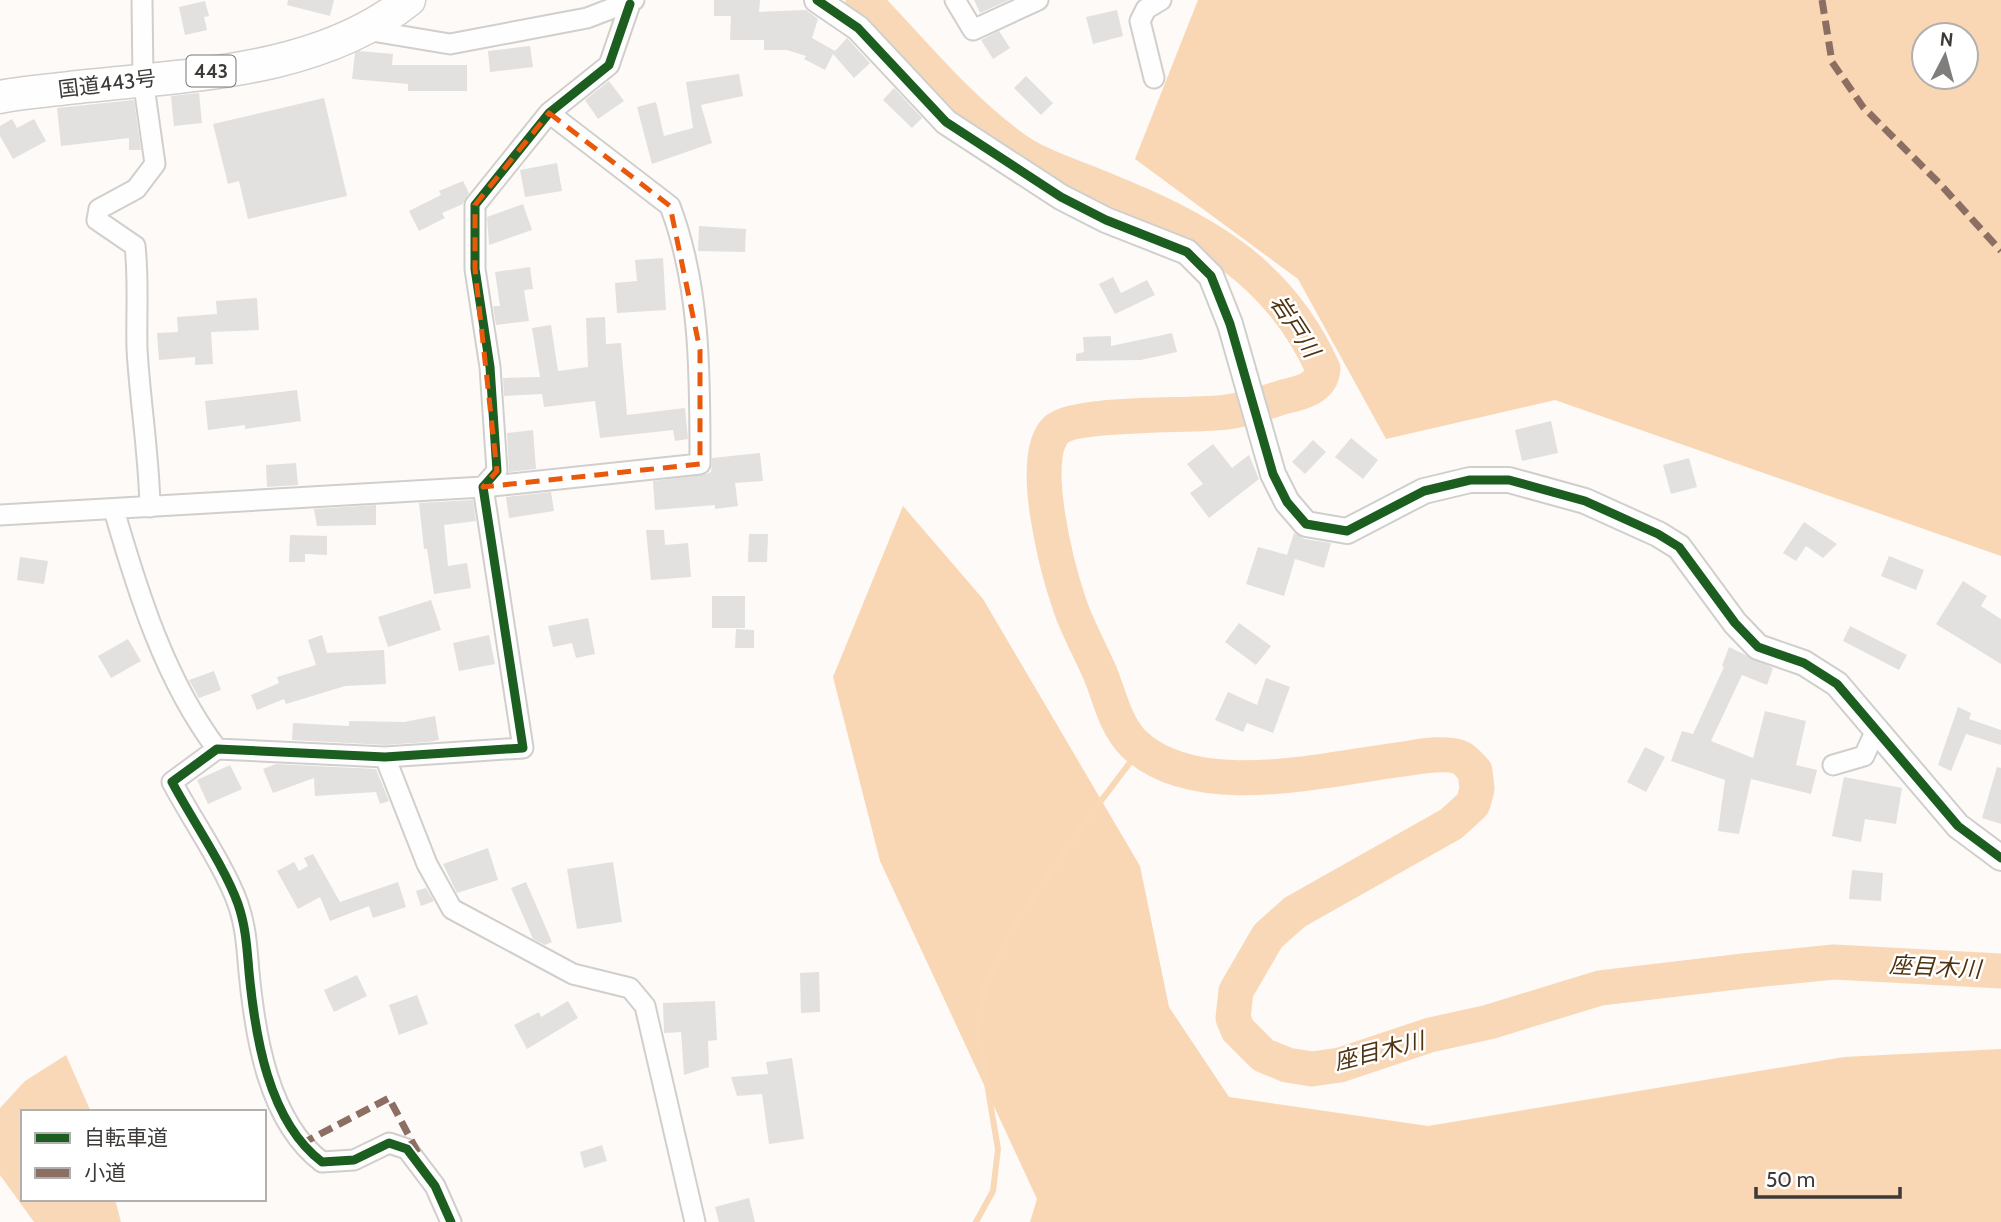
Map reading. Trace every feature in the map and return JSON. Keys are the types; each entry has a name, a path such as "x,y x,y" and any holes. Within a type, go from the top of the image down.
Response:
{"highway":[{"name":"国道443号","path":"0,97 268,64 324,49 366,30 409,0"}],"street":[{"path":"142,0 143,79 155,164 136,188 99,209 97,220 135,246 139,285 137,350 149,457 150,507"},
{"path":"817,0 858,28 946,122 1003,161 1106,220 1187,252 1211,276 1230,324 1273,474 1287,502 1307,524 1347,531 1366,524 1424,491 1470,480 1510,480 1585,501 1679,547 1735,624 1758,647 1804,663 1838,684 1958,826 2001,858"},
{"path":"955,0 973,30 1038,0"},
{"path":"1154,78 1140,21 1146,9 1161,0"},
{"path":"366,30 450,44 587,18 632,2"},
{"path":"451,1222 435,1186 407,1149 389,1143 354,1160 322,1162 305,1149 288,1122 269,1075 258,1028 247,933 237,902 172,782 218,748 385,757 523,748 483,487 497,471 490,367 475,269 475,205 549,113 609,65 632,2"},
{"path":"0,515 483,487 700,464 701,350 678,228 670,206 549,113"},
{"path":"114,510 140,600 196,721 218,748"},
{"path":"1833,765 1864,756 1877,728"},
{"path":"385,757 427,864 452,909 573,974 629,989 645,1006 695,1222"}],"highlighted area":[{"path":"549,113 670,206 700,350 700,464 483,487 497,471 475,269 475,205"}],"shaded area":[{"path":"1198,0 2001,0 2001,556 1555,400 1386,439 1298,279 1135,159"},
{"path":"903,506 983,599 1140,866 1169,1007 1229,1097 1428,1126 1844,1057 2001,1049 2001,1222 1030,1222 1037,1199 880,861 833,677"},
{"path":"66,1055 90,1110 21,1110 21,1201 116,1201 121,1222 34,1222 0,1175 0,1108 25,1081"}],"building":[{"path":"288,0 334,0 330,16 287,5"},
{"path":"714,0 760,0 759,12 806,10 818,19 812,38 835,51 847,38 870,63 854,78 833,54 825,70 804,59 806,56 787,50 764,50 764,40 730,40 731,16 714,16"},
{"path":"974,0 1009,0 980,13"},
{"path":"205,1 209,16 204,17 207,30 185,35 179,7"},
{"path":"1117,10 1123,36 1093,44 1086,17"},
{"path":"999,31 1010,48 993,59 981,40"},
{"path":"530,46 533,67 490,72 488,51"},
{"path":"359,51 393,54 392,65 467,65 467,91 408,91 408,84 352,79 355,53"},
{"path":"739,74 743,96 701,105 712,143 652,164 637,107 656,102 664,136 693,128 686,82"},
{"path":"1026,76 1053,103 1041,115 1014,88"},
{"path":"609,81 624,101 598,119 585,100"},
{"path":"894,88 922,118 912,128 883,100"},
{"path":"199,93 202,123 174,126 171,96"},
{"path":"324,98 347,196 248,219 239,181 228,184 213,124"},
{"path":"134,100 141,150 129,150 129,138 61,146 57,108"},
{"path":"12,119 17,128 34,119 46,141 13,159 0,136 0,126"},
{"path":"557,163 562,191 525,197 520,170"},
{"path":"463,181 469,193 463,204 442,213 445,218 419,231 409,211 441,195 439,191"},
{"path":"523,204 532,230 489,245 487,217"},
{"path":"699,226 746,229 745,252 698,251"},
{"path":"663,258 666,310 617,313 615,283 637,281 635,260"},
{"path":"530,267 533,289 524,290 529,321 496,325 493,306 500,306 495,272"},
{"path":"1113,277 1121,293 1147,280 1155,295 1115,314 1099,284"},
{"path":"257,298 259,330 211,332 213,364 195,365 195,357 159,360 157,333 178,332 177,317 217,314 216,301"},
{"path":"605,317 606,344 621,343 627,415 685,408 688,439 675,441 673,430 600,438 595,401 544,407 542,394 504,396 503,378 540,377 532,328 551,325 558,371 588,367 586,318"},
{"path":"1172,333 1177,352 1141,360 1076,361 1076,354 1084,352 1083,337 1111,336 1111,346"},
{"path":"297,390 301,421 245,429 245,425 208,430 205,401"},
{"path":"1551,421 1558,453 1522,461 1515,430"},
{"path":"533,430 536,469 509,472 507,433"},
{"path":"1351,438 1378,460 1363,479 1335,457"},
{"path":"1313,440 1326,452 1305,474 1292,462"},
{"path":"1213,444 1232,468 1249,455 1259,479 1209,518 1190,493 1203,484 1187,464"},
{"path":"760,453 763,481 735,483 738,506 715,509 715,505 655,510 653,481 706,474 711,472 712,458"},
{"path":"1689,458 1697,487 1671,494 1663,465"},
{"path":"296,463 298,485 267,487 266,465"},
{"path":"551,492 554,511 509,518 506,497"},
{"path":"473,500 476,521 444,525 448,566 467,563 471,588 434,594 427,549 424,549 419,503"},
{"path":"376,505 376,525 317,526 314,509"},
{"path":"1804,522 1837,544 1823,558 1806,546 1796,561 1783,553"},
{"path":"646,530 664,530 665,545 688,543 691,577 651,580"},
{"path":"1294,533 1304,539 1331,543 1324,568 1295,559 1284,596 1246,584 1258,547 1287,555"},
{"path":"749,534 768,534 767,562 748,562"},
{"path":"290,535 327,536 327,555 305,554 305,562 289,562"},
{"path":"1889,556 1924,570 1916,590 1881,576"},
{"path":"20,557 48,561 44,584 17,580"},
{"path":"1963,581 1987,596 1981,606 2001,619 2001,664 1936,624"},
{"path":"712,596 745,596 745,628 712,628"},
{"path":"431,600 441,630 388,647 378,617"},
{"path":"588,618 595,654 576,658 572,643 553,647 548,626"},
{"path":"1239,623 1271,646 1256,665 1225,642"},
{"path":"1850,626 1907,655 1899,670 1843,641"},
{"path":"736,629 754,630 754,648 735,648"},
{"path":"322,635 327,653 384,650 386,684 345,686 286,704 284,699 257,710 251,695 279,683 277,677 316,665 308,640"},
{"path":"489,635 495,664 459,671 453,643"},
{"path":"128,639 141,661 111,678 98,656"},
{"path":"1729,647 1773,668 1767,685 1742,675 1711,741 1753,758 1765,711 1806,721 1796,765 1817,770 1811,794 1751,779 1739,834 1718,831 1725,780 1671,761 1682,731 1693,734 1724,667 1722,666"},
{"path":"214,671 221,690 199,698 189,680"},
{"path":"1266,678 1290,687 1273,733 1247,723 1243,732 1215,720 1228,692 1257,705"},
{"path":"1958,707 1971,713 1969,719 2001,730 2001,745 1966,734 1951,771 1938,765"},
{"path":"435,716 439,740 428,742 385,745 292,740 293,723 349,726 349,721 404,722"},
{"path":"1645,747 1665,757 1646,792 1627,782"},
{"path":"276,764 376,769 389,801 380,804 376,792 315,796 314,778 273,793 263,769"},
{"path":"230,765 242,789 208,804 197,780"},
{"path":"1997,767 2001,768 2001,824 1982,818"},
{"path":"1844,777 1902,788 1896,824 1865,819 1861,842 1832,836"},
{"path":"488,848 498,880 457,893 443,864"},
{"path":"313,854 340,902 398,882 406,907 373,918 369,906 330,921 320,897 298,909 277,871 294,862 299,871 308,866 304,858"},
{"path":"613,862 622,922 577,929 567,869"},
{"path":"1852,870 1883,873 1881,901 1849,899"},
{"path":"526,882 552,942 545,945 533,939 511,888"},
{"path":"426,888 434,901 421,906 416,891"},
{"path":"819,972 820,1012 801,1013 800,973"},
{"path":"357,975 367,996 334,1012 324,990"},
{"path":"417,995 428,1024 399,1035 389,1005"},
{"path":"568,1001 578,1018 527,1049 514,1025 539,1012 541,1017"},
{"path":"715,1001 717,1040 708,1041 709,1067 684,1075 681,1032 664,1033 663,1003"},
{"path":"792,1058 804,1139 769,1144 762,1094 737,1096 731,1077 768,1074 766,1062"},
{"path":"602,1145 607,1161 584,1168 580,1152"},
{"path":"749,1198 755,1222 719,1222 715,1207"}],"waterway":[{"name":"座目木川","path":"863,0 952,95 1021,153 1172,220 1232,256 1259,278 1283,304 1305,334 1323,369 1318,381 1309,389 1241,409 1085,420 1066,425 1055,431 1047,445 1044,466 1053,543 1070,606 1118,720 1134,744 1160,762 1191,772 1224,777 1296,775 1436,755 1459,757 1475,771 1477,789 1473,804 1451,824 1295,912 1268,936 1236,991 1233,1018 1238,1030 1263,1055 1287,1065 1312,1069 1340,1065 1430,1035 1489,1022 1600,988 1744,971 1834,962 2001,971"},
{"path":"976,1222 993,1191 998,1149 978,1030 984,989 1008,936 1085,822 1141,748"}],"marked path":[{"path":"1822,0 1832,62 1863,107 1940,184 2001,251"},
{"path":"301,1144 389,1098 418,1153"}],"cycle path":[{"path":"817,0 858,28 946,122 1061,197 1106,220 1187,252 1211,276 1230,324 1273,474 1287,502 1306,524 1347,531 1424,491 1470,480 1509,480 1585,501 1658,534 1679,547 1735,623 1758,647 1804,663 1837,684 1958,826 2001,858"},
{"path":"451,1222 435,1186 407,1149 389,1143 354,1160 322,1162 304,1145 289,1124 277,1100 260,1049 238,904 172,782 217,749 385,757 523,748 483,487 497,471 490,367 475,269 475,205 549,113 609,65 630,4"}],"water label":[{"name":"岩戸川","path":"1295,326"}]}
